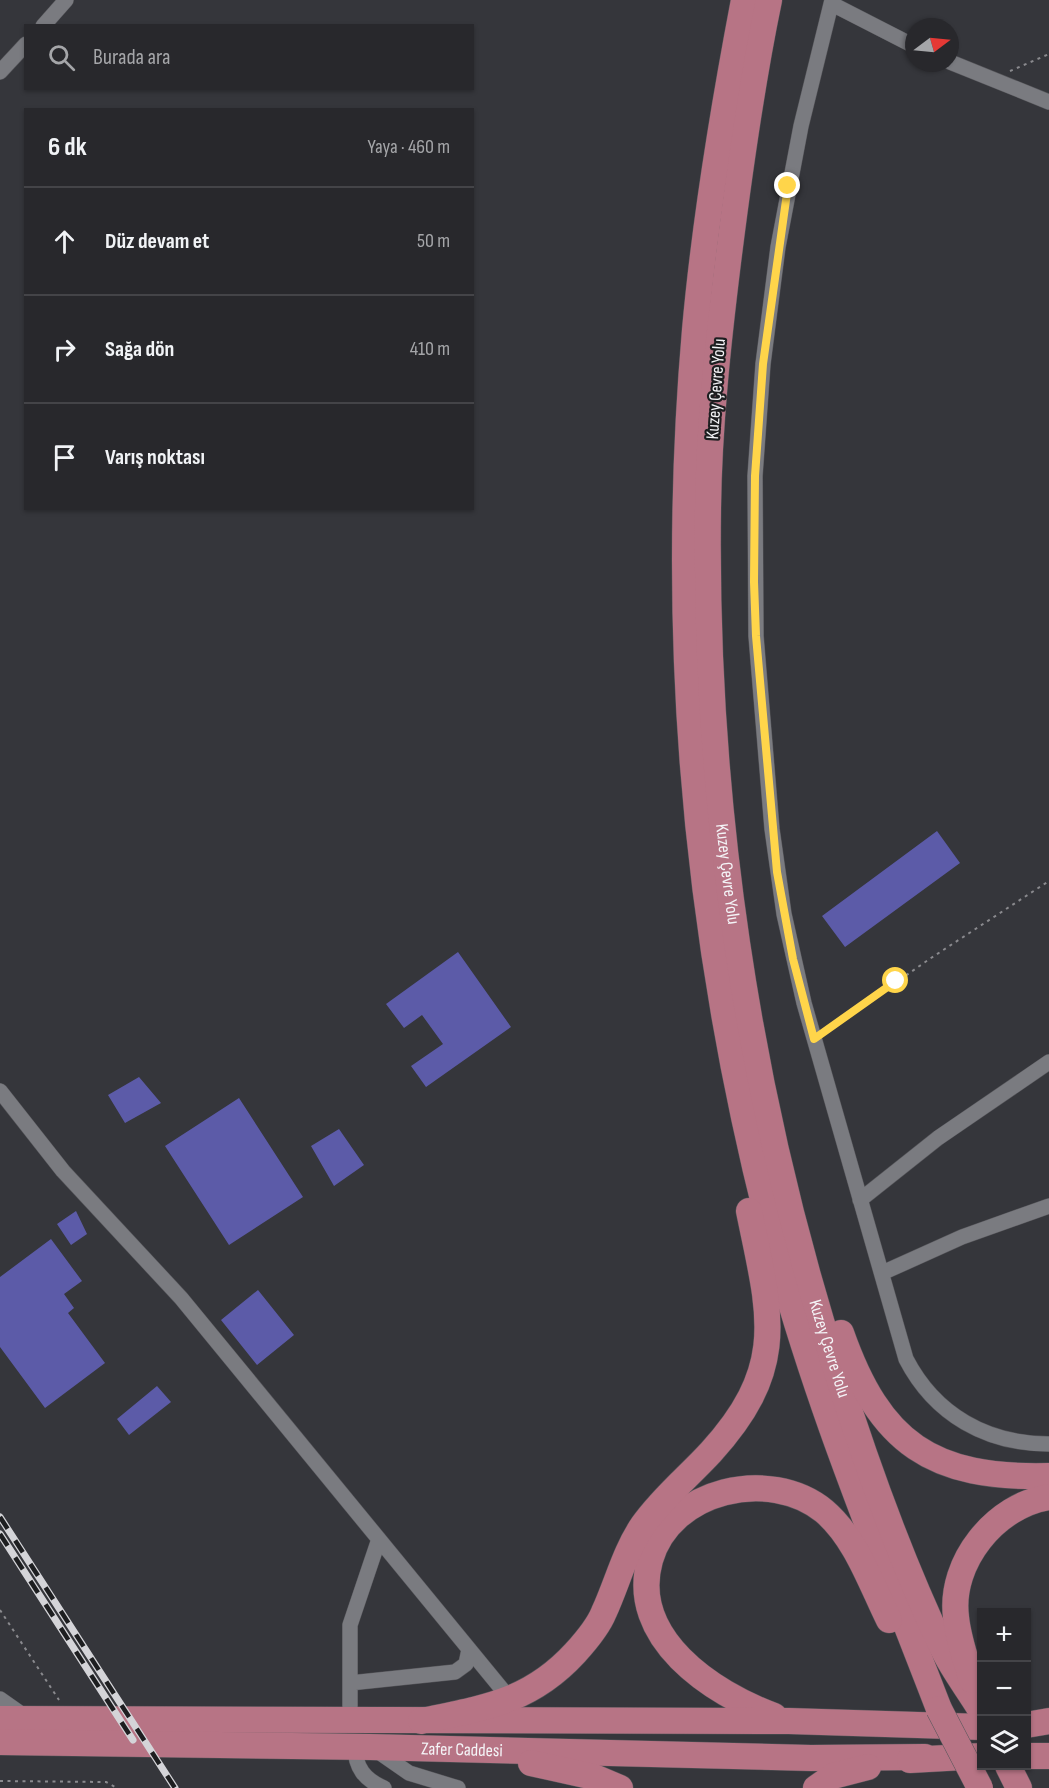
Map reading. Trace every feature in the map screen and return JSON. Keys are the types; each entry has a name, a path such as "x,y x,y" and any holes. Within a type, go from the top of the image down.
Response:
{"highway":[{"name":"Kuzey Çevre Yolu","path":"744,0 721,124 704,250 689,414 686,610 690,748 706,899 730,1060 768,1221 799,1331 834,1440 939,1709"},
{"name":"Kuzey Çevre Yolu","path":"769,0 744,137 720,331 708,514 708,594 728,892 758,1061 784,1187 816,1306 855,1428 892,1531 945,1652 977,1709"},
{"path":"421,1721 488,1707 527,1693 561,1668 587,1640 603,1615 641,1528 658,1505 733,1425 752,1397 764,1365 769,1335 766,1301 722,1067 706,899"},
{"path":"758,1061 824,1284 845,1344 863,1388 888,1425 921,1452 960,1468 1005,1477 1049,1476"},
{"path":"789,1721 743,1704 682,1662 660,1635 649,1604 647,1577 656,1545 682,1513 717,1494 761,1487 795,1495 824,1511 843,1531 897,1637 939,1709 980,1788"},
{"path":"977,1700 956,1616 958,1584 970,1557 987,1531 1003,1515 1023,1504 1049,1497"},
{"name":"Zafer Caddesi","path":"0,1719 32,1721 789,1721 911,1725 977,1717"},
{"path":"1031,1725 1049,1720"},
{"path":"1031,1727 1049,1728"},
{"name":"Zafer Caddesi","path":"0,1742 362,1747 811,1758 925,1758"},
{"path":"451,1750 537,1764 594,1777 620,1788"},
{"path":"1031,1756 1049,1755"},
{"path":"816,1788 833,1776 850,1770 925,1758 977,1756"},
{"path":"1010,1770 1019,1788"}],"street":[{"path":"45,24 66,0"},
{"path":"905,41 832,2 801,126 778,247 762,375 754,529 756,636 776,861 793,959 906,1359 934,1401 961,1422 977,1430 1009,1440 1049,1444"},
{"path":"0,72 24,46"},
{"path":"959,66 1049,102"},
{"path":"860,1200 938,1138 1049,1062"},
{"path":"0,1091 63,1171 181,1298 510,1699"},
{"path":"882,1273 962,1238 1049,1206"},
{"path":"350,1720 350,1624 379,1539"},
{"path":"350,1683 455,1672 466,1664 469,1649"},
{"path":"0,1699 32,1721"},
{"path":"384,1788 370,1782 360,1770 362,1747 409,1773 458,1788"}],"path":[{"path":"986,77 1020,67 1049,54"},
{"path":"814,1039 931,957 1049,881"},
{"path":"0,1610 73,1721"},
{"path":"0,1781 106,1782 117,1788"}],"building":[{"path":"937,831 960,863 845,947 822,916"},
{"path":"458,952 511,1027 426,1087 411,1066 443,1044 422,1015 404,1028 386,1004"},
{"path":"139,1077 161,1103 125,1123 108,1095"},
{"path":"239,1098 303,1197 229,1245 165,1146"},
{"path":"339,1129 364,1165 334,1186 311,1146"},
{"path":"76,1211 87,1234 71,1245 57,1224"},
{"path":"51,1239 82,1281 64,1294 74,1308 68,1313 105,1363 45,1408 0,1347 0,1277"},
{"path":"258,1290 294,1335 257,1365 221,1320"},
{"path":"157,1386 171,1402 129,1435 117,1419"}],"railway":[{"path":"0,1517 175,1788"},
{"path":"0,1534 133,1740"}],"route":[{"path":"788,186 763,364 755,476 754,529 756,636 777,872 793,959 814,1039 896,981"}]}
